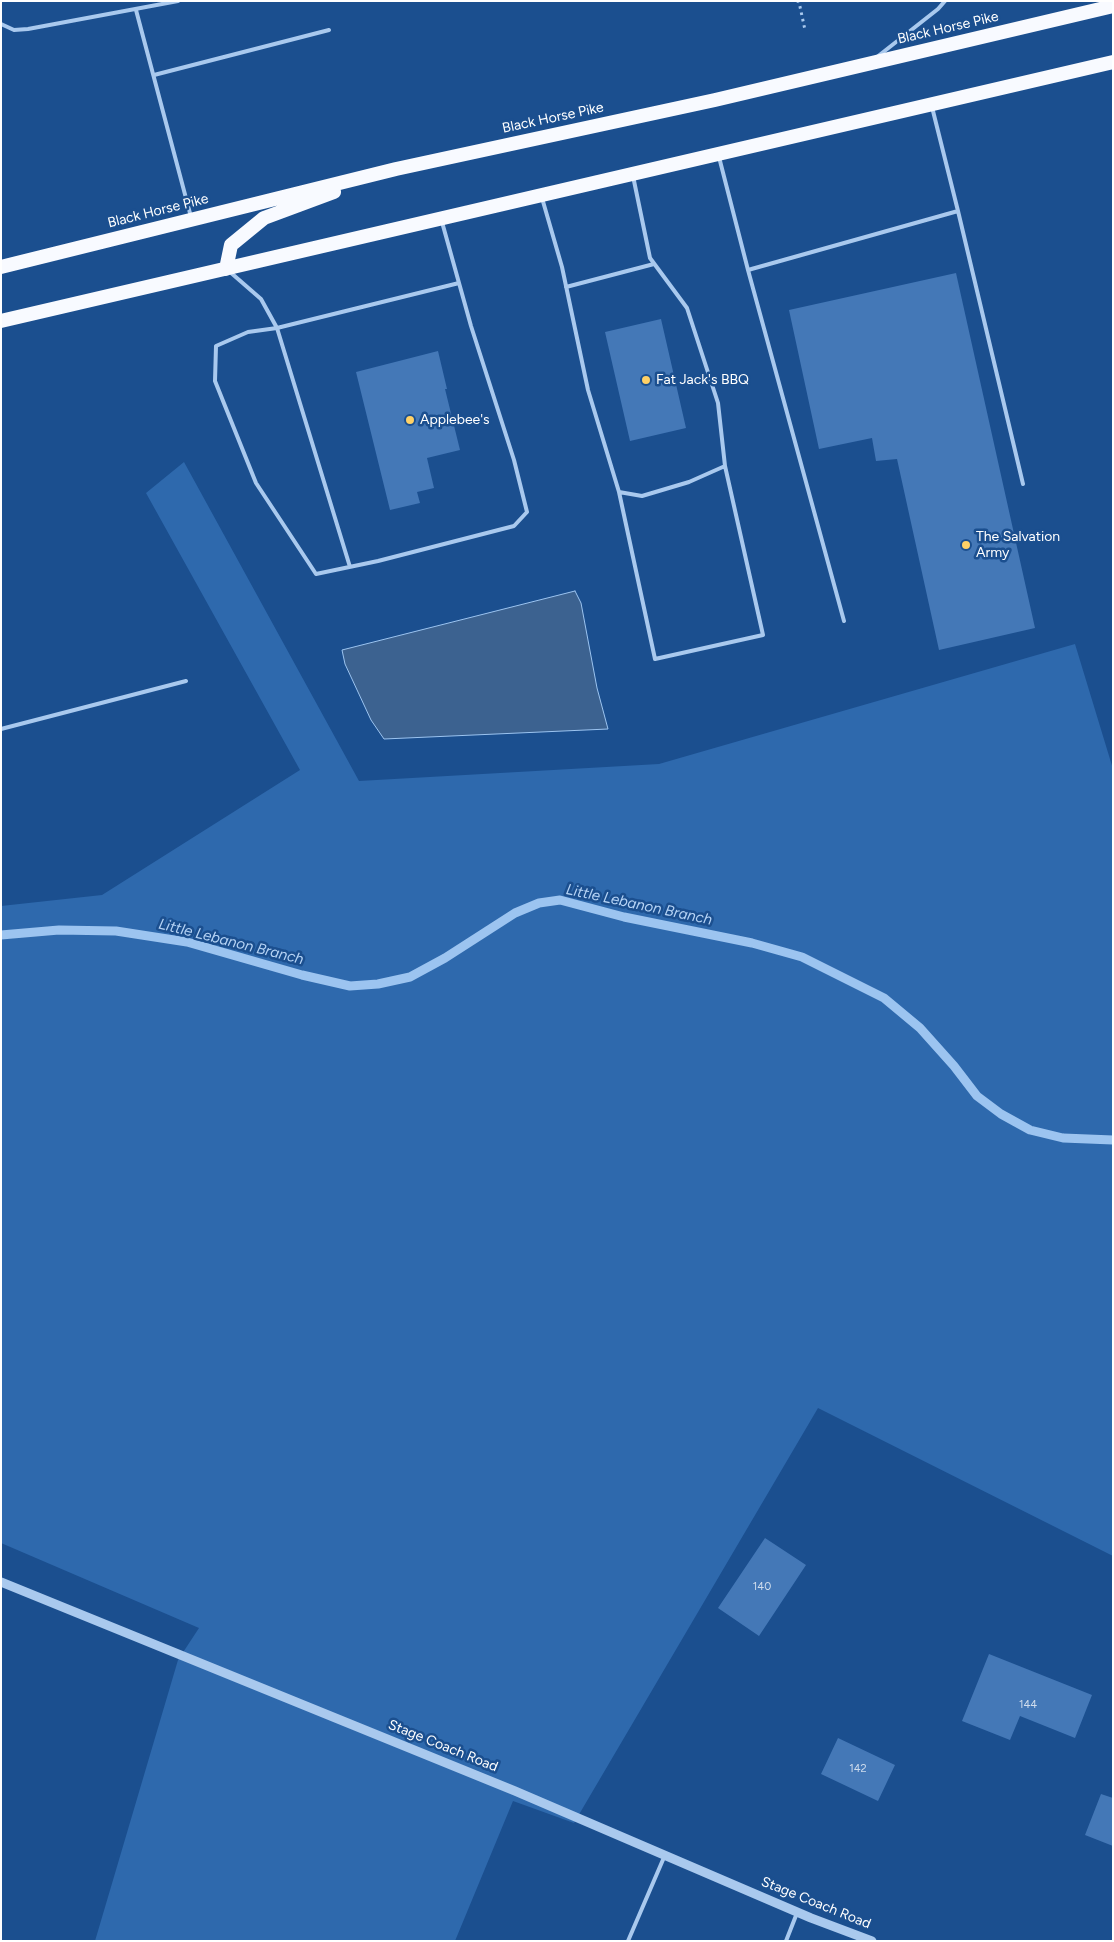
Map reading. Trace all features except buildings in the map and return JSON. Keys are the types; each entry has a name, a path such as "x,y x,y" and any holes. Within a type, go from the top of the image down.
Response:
{"highway":[{"name":"Black Horse Pike","path":"1,266 396,169 715,100 1113,6"},
{"path":"1,321 1113,62"},
{"path":"226,269 231,245 264,218 396,169"}],"street":[{"name":"Stage Coach Road","path":"1,1582 515,1791 797,1912 872,1941"}],"lane":[{"path":"1,24 14,30 28,29 178,1"},
{"path":"869,63 938,9 945,1"},
{"path":"136,10 192,220"},
{"path":"154,75 329,30"},
{"path":"931,105 1023,484"},
{"path":"719,155 748,270 844,621"},
{"path":"542,196 566,287 588,390 619,492 655,659 762,635 726,466 718,403 687,308 650,258 633,175"},
{"path":"748,270 958,211"},
{"path":"441,219 459,283 471,326 514,460 527,512 514,526 316,574 256,484 215,381 216,346 248,332 276,328 459,283"},
{"path":"566,287 654,264"},
{"path":"226,269 261,299 276,328 350,567"},
{"path":"619,492 642,496 689,482 726,466"},
{"path":"1,729 186,680"},
{"path":"628,1941 665,1855"},
{"path":"786,1941 797,1912"}],"path":[{"path":"797,1 799,2 805,30"}],"shaded area":[{"path":"184,462 359,781 659,764 1075,644 1113,769 1113,1556 818,1408 574,1823 513,1801 455,1941 95,1941 178,1660 199,1628 1,1543 1,906 102,895 300,770 146,493"},
{"path":"575,591 581,603 597,688 608,729 384,739 371,720 345,664 342,650"}],"waterway":[{"name":"Little Lebanon Branch","path":"1,935 59,930 116,931 187,942 302,975 350,986 378,984 410,977 445,958 515,913 539,903 560,900 624,917 752,943 802,957 884,998 920,1028 954,1066 977,1096 1001,1114 1030,1130 1063,1138 1113,1140"}],"place":[{"name":"Fat Jack's BBQ","path":"646,380"},
{"name":"Applebee's","path":"410,420"},
{"name":"The Salvation Army","path":"966,545"}]}
